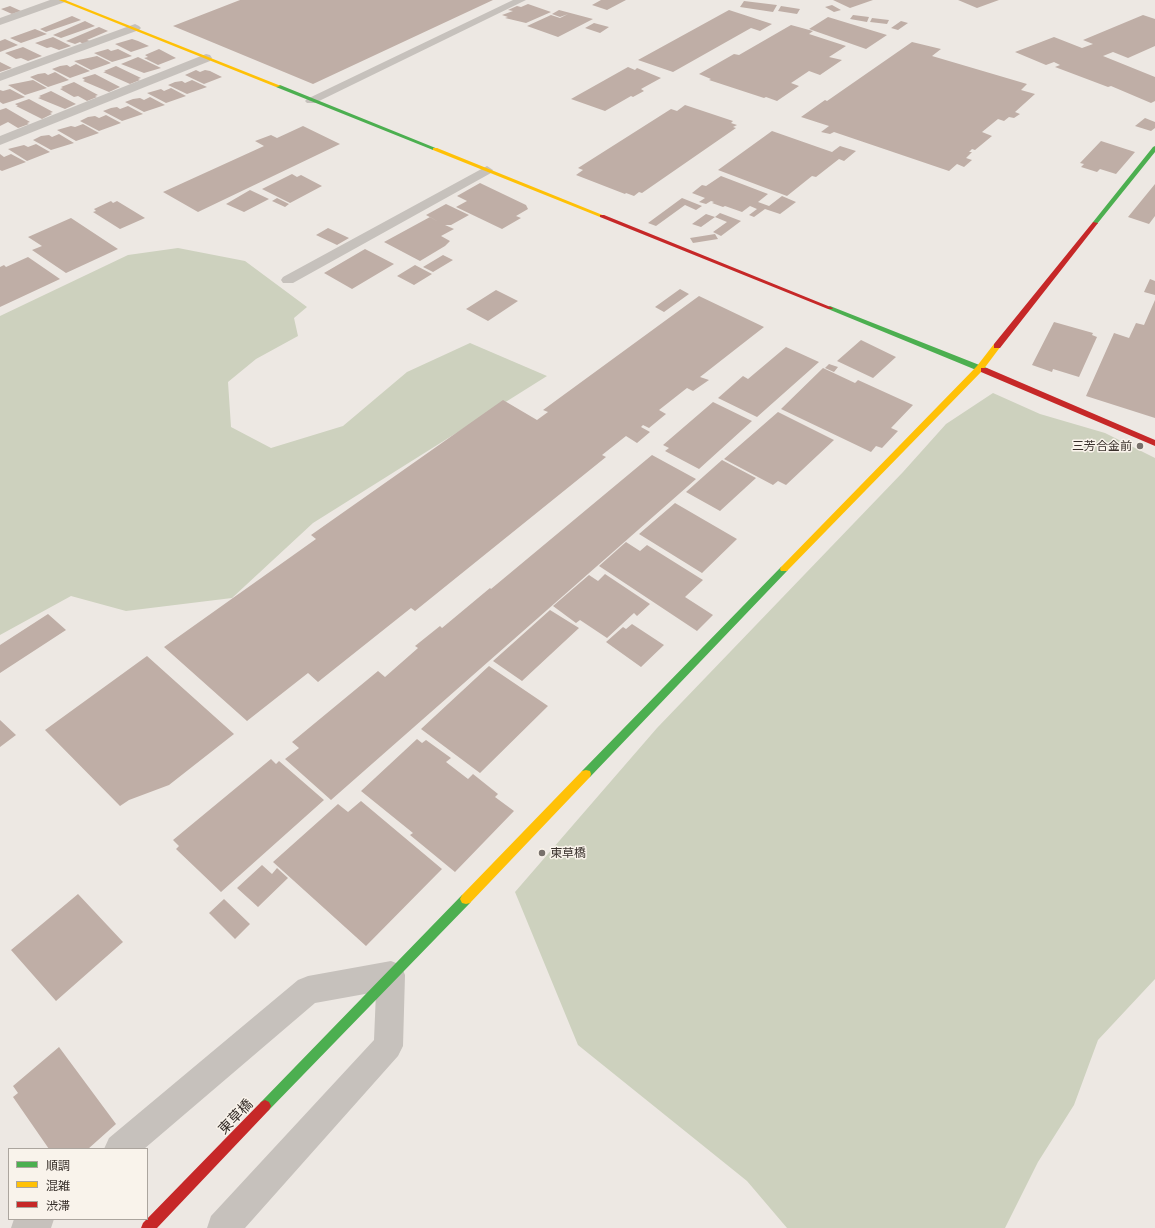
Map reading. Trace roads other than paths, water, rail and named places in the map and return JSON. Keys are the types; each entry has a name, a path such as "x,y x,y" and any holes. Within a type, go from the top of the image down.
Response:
{"street":[{"path":"0,22 60,0 135,28 312,101 980,368 1155,443"},
{"path":"0,77 135,28"},
{"path":"0,141 206,58"},
{"name":"東草橋","path":"148,1228 344,1026 391,975 980,368 1155,148"},
{"path":"121,1148 308,990 391,975 388,1046 223,1228"},
{"path":"27,1228 37,1220"}],"lane":[{"path":"312,101 521,0"},
{"path":"288,280 487,170"}],"place":[{"name":"三芳合金前","path":"1140,446"},
{"name":"東草橋","path":"542,853"}]}
